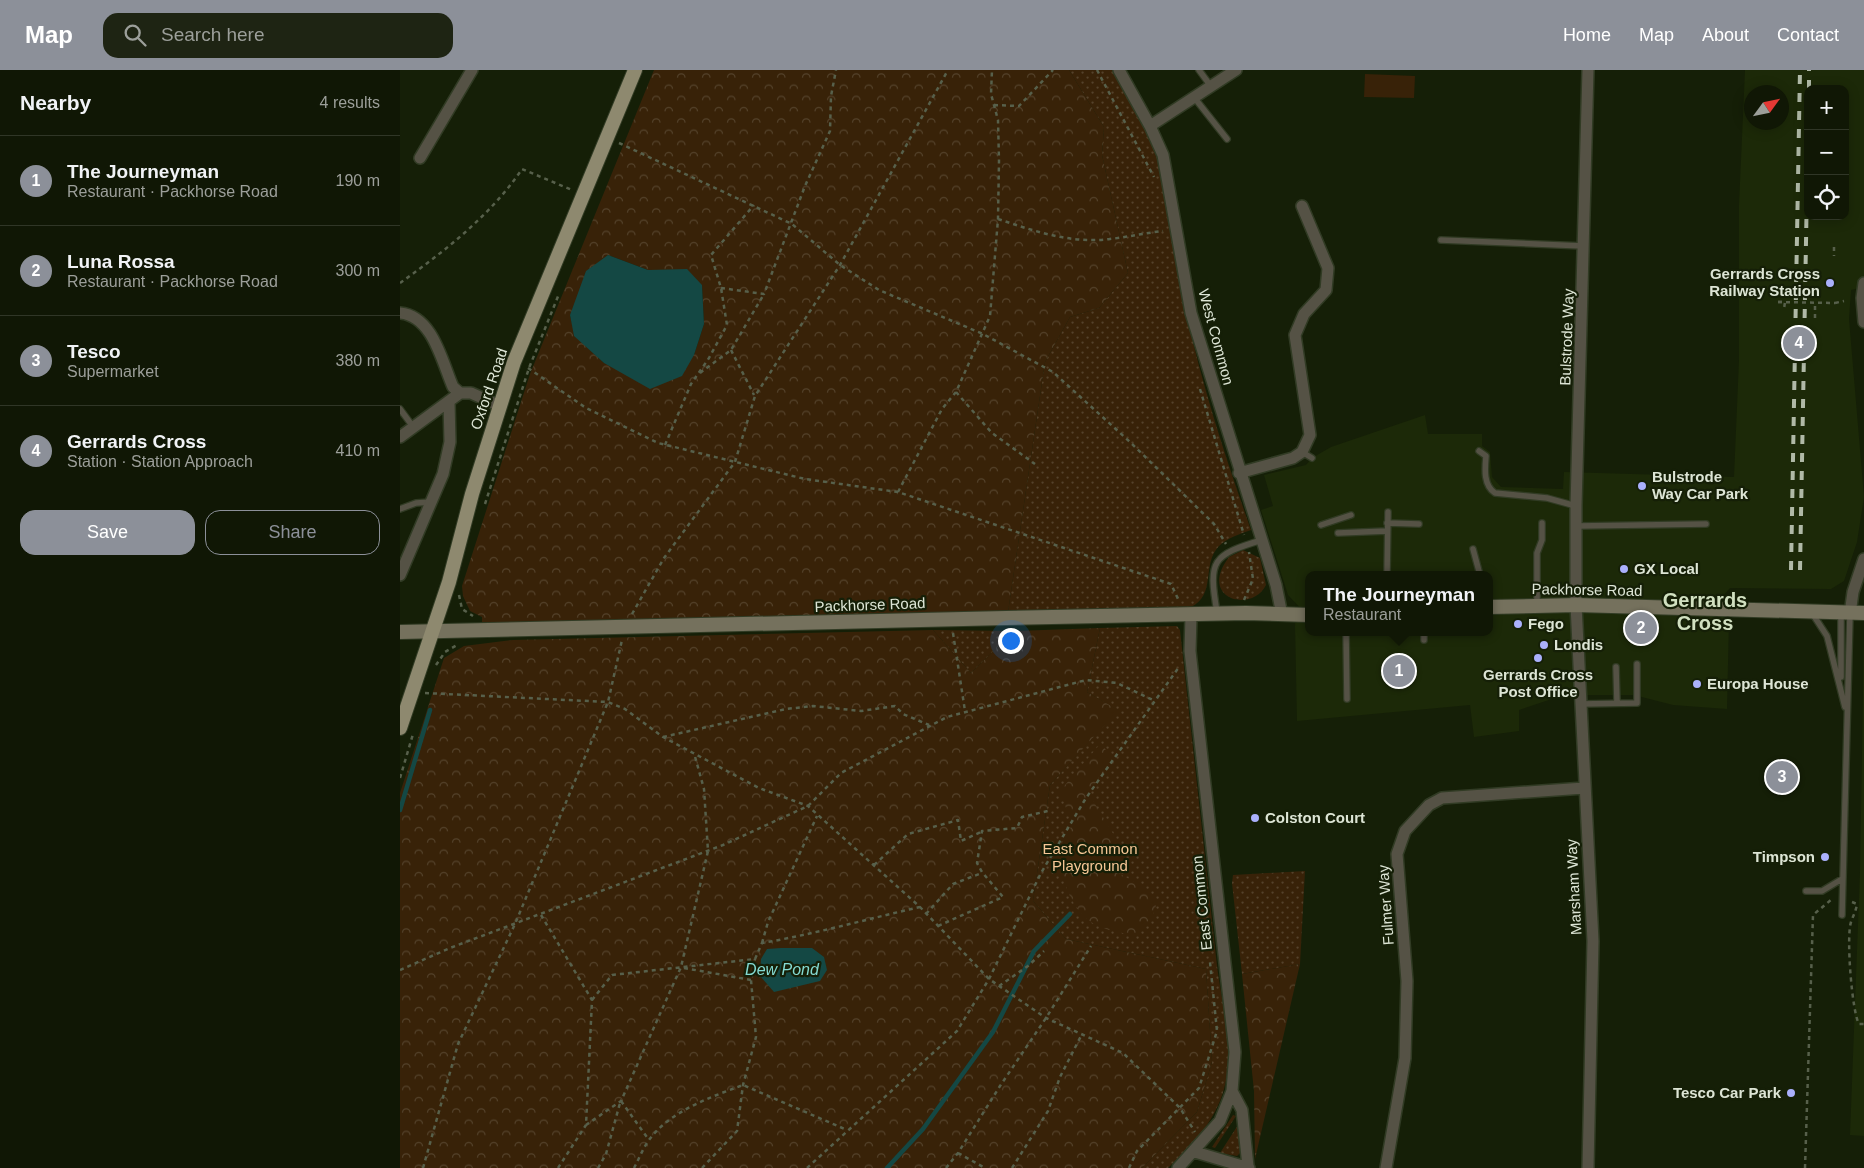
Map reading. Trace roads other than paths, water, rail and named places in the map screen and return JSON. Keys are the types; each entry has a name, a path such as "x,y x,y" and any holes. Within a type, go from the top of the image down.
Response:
{"main road":[{"name":"Oxford Road","path":"407,730 432,632 514,362 635,70"},
{"name":"Packhorse Road","path":"1493,607 1576,605 1812,613 1856,611"},
{"name":"Packhorse Road","path":"400,632 950,619 1218,616 1246,613 1305,615"}],"street":[{"path":"420,158 472,70"},
{"name":"West Common","path":"1119,70 1150,126 1163,155 1191,313 1276,584 1282,615"},
{"path":"1150,126 1193,96 1236,70"},
{"name":"Bulstrode Way","path":"1576,605 1576,506 1588,70"},
{"path":"1240,472 1307,455 1310,435 1295,335 1304,314 1326,290 1328,268 1302,206"},
{"path":"1864,283 1862,298 1864,322"},
{"path":"400,313 413,316 427,327 454,387 460,393"},
{"path":"400,437 460,393 471,393 500,406"},
{"path":"400,575 443,474 450,442 449,402"},
{"path":"1856,611 1853,592 1864,559"},
{"name":"Marsham Way","path":"1576,605 1593,942 1588,1168"},
{"name":"East Common","path":"1178,1168 1199,1148 1220,1121 1232,1091 1235,1052 1190,652 1191,616"},
{"name":"Fulmer Way","path":"1386,1168 1406,1058 1407,981 1398,854 1405,831 1429,805 1442,798 1584,788"},
{"path":"1199,1148 1248,1167 1242,1110 1232,1091"}],"lane":[{"path":"1199,70 1210,85"},
{"path":"1193,96 1227,139"},
{"path":"1441,240 1584,246"},
{"path":"400,409 414,428"},
{"path":"1479,451 1486,456 1487,483 1490,490 1495,493 1547,498 1576,506"},
{"path":"400,509 416,503 431,502"},
{"path":"1387,571 1388,512"},
{"path":"1321,525 1351,515"},
{"path":"1387,523 1419,524"},
{"path":"1537,606 1537,552 1542,540 1542,523"},
{"path":"1577,526 1706,524"},
{"path":"1338,533 1387,531"},
{"path":"1218,616 1214,592 1214,568 1219,558 1230,550 1262,540"},
{"path":"1473,549 1479,571"},
{"path":"1842,691 1856,611"},
{"path":"1842,915 1847,719 1856,611"},
{"path":"1812,613 1827,636 1842,691 1847,719"},
{"path":"1346,636 1348,699"},
{"path":"1580,704 1637,702 1637,664"},
{"path":"1616,667 1617,702"},
{"path":"1806,891 1822,891 1842,879"}],"water":[{"path":"608,255 648,270 687,269 702,285 704,324 694,355 682,376 650,389 604,363 574,336 570,315 586,271"},
{"name":"Dew Pond","path":"812,948 824,957 827,970 820,981 774,992 760,976 761,959 767,949"}],"waterway":[{"path":"400,810 430,710"},
{"path":"887,1168 923,1129 993,1032 1034,951 1070,914"}],"railway":[{"path":"1791,570 1800,70"},
{"path":"1809,70 1809,85"},
{"path":"1800,570 1807,175"}],"place":[{"name":"Gerrards Cross Railway Station","path":"1830,283"},
{"name":"Gerrards Cross","path":"1799,343"},
{"name":"Bulstrode Way Car Park","path":"1642,486"},
{"name":"GX Local","path":"1624,569"},
{"name":"Fego","path":"1518,624"},
{"name":"Luna Rossa","path":"1641,628"},
{"name":"Londis","path":"1544,645"},
{"name":"Gerrards Cross Post Office","path":"1538,658"},
{"name":"The Journeyman","path":"1399,671"},
{"name":"Europa House","path":"1697,684"},
{"name":"Tesco","path":"1782,777"},
{"name":"Colston Court","path":"1255,818"},
{"name":"Timpson","path":"1825,857"},
{"name":"Tesco Car Park","path":"1791,1093"}],"district":[{"name":"Gerrards Cross","path":"1705,612"}],"park label":[{"name":"East Common Playground","path":"1090,858"}]}
